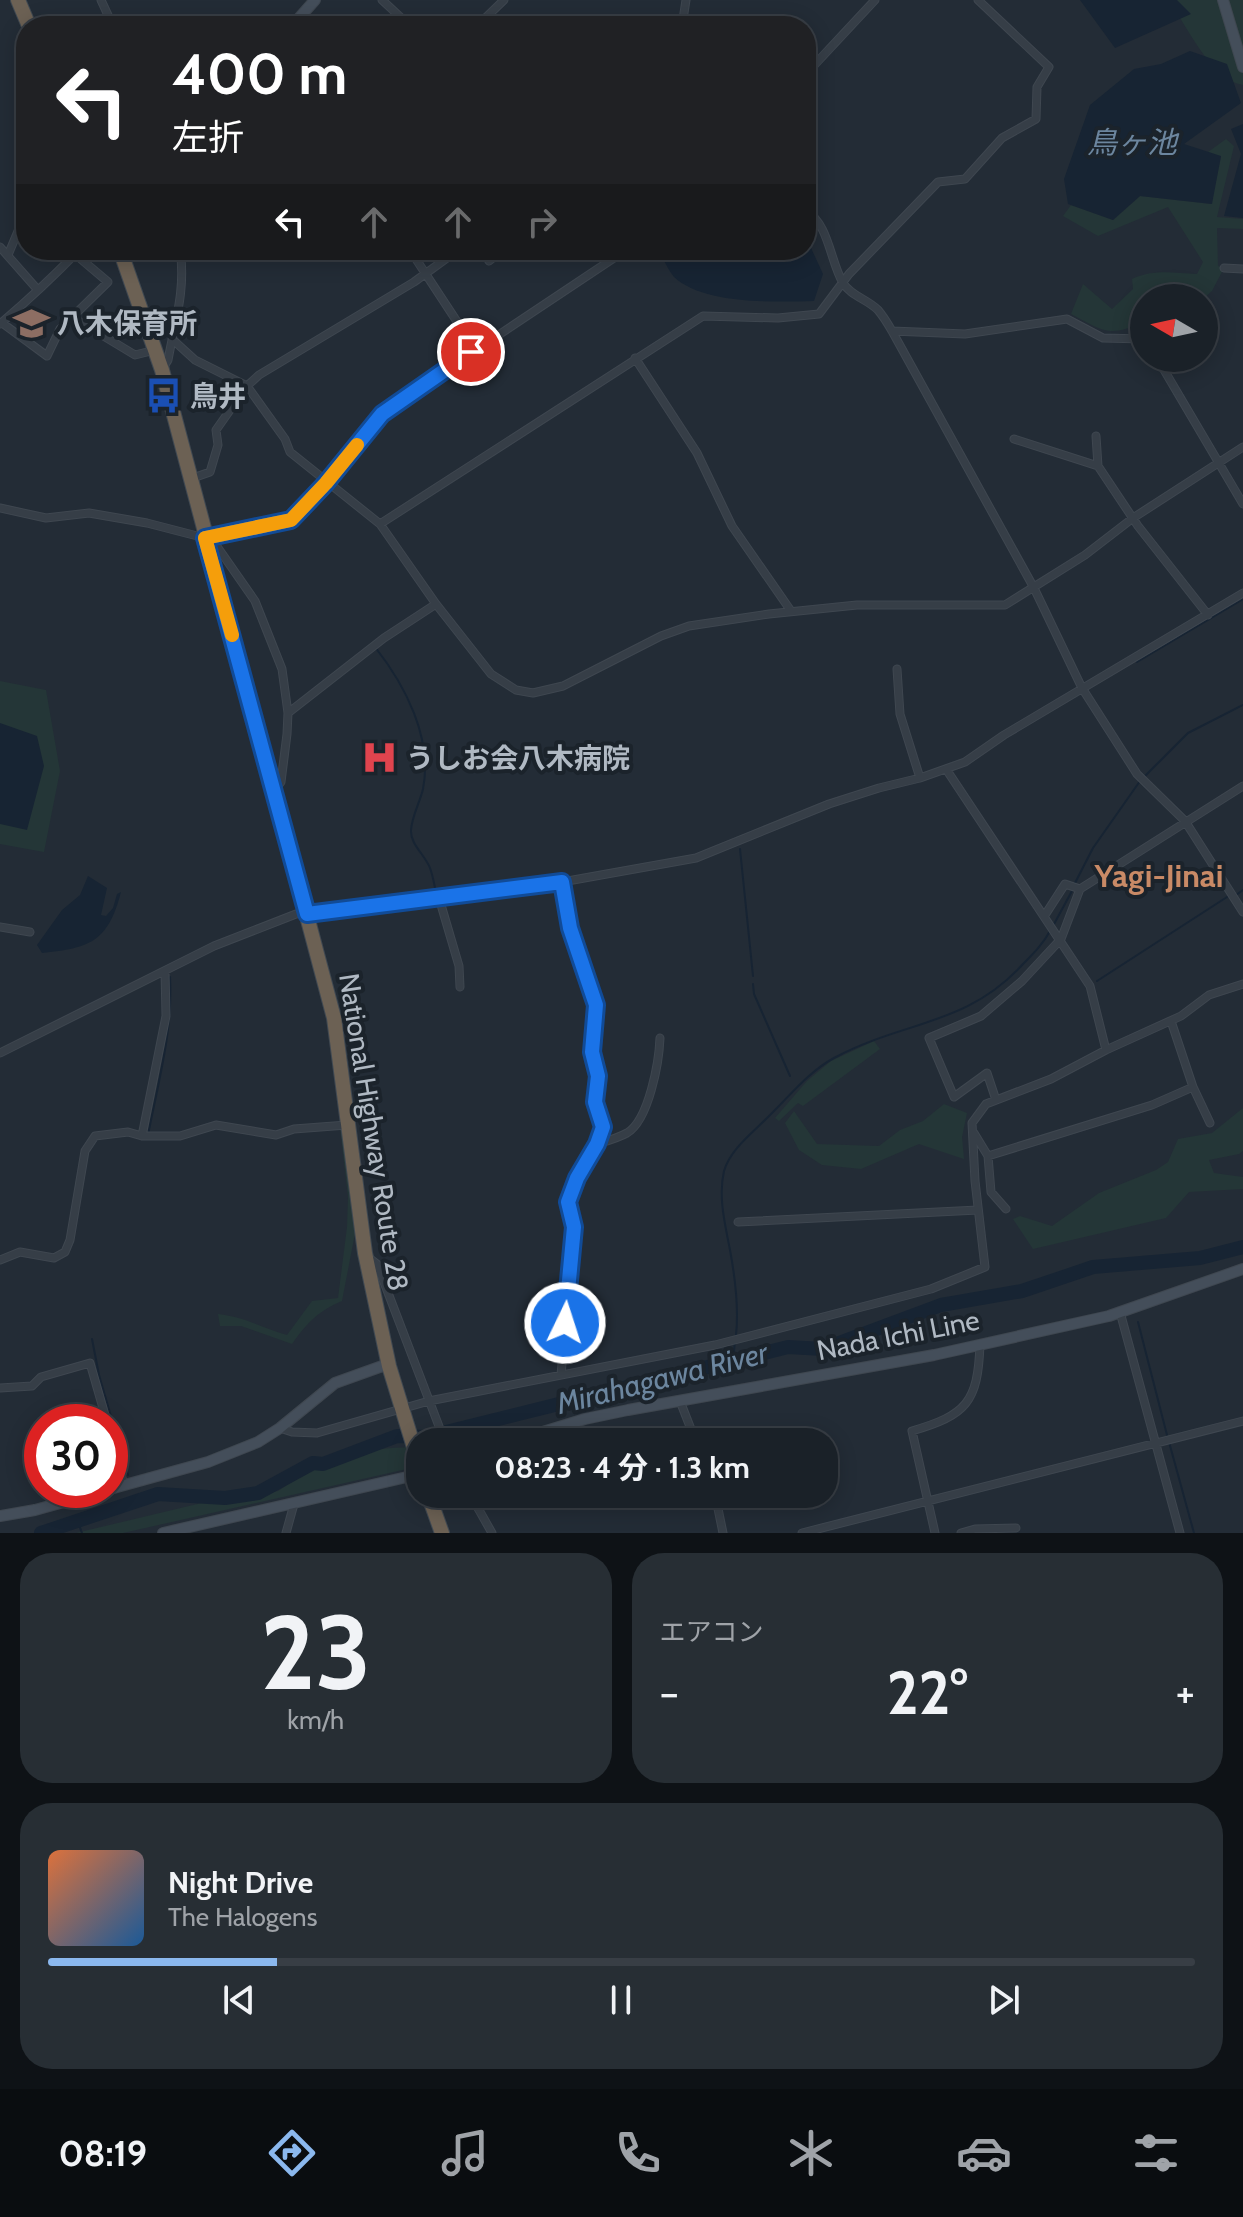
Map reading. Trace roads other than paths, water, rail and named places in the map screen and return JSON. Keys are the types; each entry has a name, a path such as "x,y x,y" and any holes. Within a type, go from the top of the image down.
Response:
{"highway":[{"name":"National Highway Route 28","path":"124,260 162,370 334,1018 365,1253 388,1364 409,1428"},
{"path":"433,1508 442,1533"}],"street":[{"path":"301,16 315,0"},
{"path":"382,0 399,16"},
{"path":"487,16 504,0"},
{"path":"816,63 875,0"},
{"path":"380,524 703,316 778,318 819,314 842,282 938,182 965,179 1002,138 1031,125 1036,119 1037,87 1049,67 978,0"},
{"path":"1223,0 1243,67"},
{"path":"816,220 842,282 877,310 892,331 1034,588 1082,688 1137,774 1185,821 1243,912"},
{"path":"8,255 16,236"},
{"path":"0,247 37,289"},
{"path":"68,260 1,323 47,356 60,329 108,282 85,260"},
{"path":"162,370 168,360 182,297 182,260"},
{"path":"417,260 475,349"},
{"path":"190,479 210,472 218,445 216,430 247,386 259,375 445,260"},
{"path":"205,538 291,520 392,406 611,260"},
{"path":"1224,268 1243,269"},
{"path":"72,317 135,355 156,350"},
{"path":"892,331 965,334 1067,319 1103,338 1130,339"},
{"path":"172,339 195,360 247,386 285,439 290,452 380,524 436,604 491,674 516,690 533,693 563,686 661,636 689,626 791,611 884,604 1005,605 1243,447"},
{"path":"635,358 697,453 732,526 791,611"},
{"path":"1165,372 1243,504"},
{"path":"1096,436 1098,466 1133,518 1208,615"},
{"path":"1014,439 1098,466"},
{"path":"0,508 46,518 89,513 147,523 205,538 216,545 255,601 282,669 288,713 281,782 274,791"},
{"path":"0,1053 214,946 296,914 562,882 696,858 829,804 965,762 1082,688 1243,593"},
{"path":"288,713 384,638 436,604"},
{"path":"897,669 900,714 920,778"},
{"path":"946,769 1090,986 1106,1050"},
{"path":"996,1100 987,1073 954,1097 929,1038 981,1016 1022,981 1059,937 1080,889 1243,786"},
{"path":"561,1375 574,1227 568,1202 603,1127 595,1102 598,1076 592,1052 596,1005 570,928 562,882"},
{"path":"1046,917 1065,884 1080,889"},
{"path":"439,898 459,966 460,987"},
{"path":"0,927 30,932"},
{"path":"142,1136 166,1016 165,971"},
{"path":"280,1428 317,1433 430,1404 731,1341 931,1289 985,1267 972,1123 986,1104 1051,1079 1171,1021 1209,995 1243,984"},
{"path":"1171,1021 1193,1087 1210,1123"},
{"path":"597,1144 630,1131 646,1107 660,1038"},
{"path":"988,1156 1152,1105 1193,1087"},
{"path":"0,1260 20,1252 54,1258 65,1252 70,1240 85,1151 95,1136 128,1132 142,1136 180,1136 216,1125 276,1135 294,1129 347,1125"},
{"path":"973,1131 988,1156 991,1192 1006,1209"},
{"path":"738,1222 978,1210"},
{"path":"365,1253 377,1264 439,1428"},
{"name":"Nada Ichi Line","path":"556,1428 585,1419 934,1355 1120,1312 1243,1269"},
{"path":"1120,1312 1180,1533"},
{"path":"935,1533 912,1431 952,1418 966,1405 976,1381 980,1344"},
{"path":"0,1388 32,1386 41,1377 90,1363 102,1404"},
{"path":"128,1484 208,1462 258,1442 335,1383 388,1364"},
{"path":"680,1401 691,1428"},
{"path":"802,1533 1243,1421"},
{"path":"163,1533 406,1477"},
{"path":"286,1533 294,1504"},
{"path":"0,1516 42,1508"},
{"path":"478,1508 492,1533"},
{"path":"718,1508 723,1533"},
{"path":"961,1533 975,1529 1016,1528"}],"water":[{"path":"1080,0 1177,0 1191,14 1115,48"},
{"name":"鳥ヶ池","path":"1190,51 1227,64 1241,103 1184,144 1221,156 1212,204 1140,196 1113,220 1068,204 1064,179 1090,105 1134,69 1161,64"},
{"path":"1243,124 1243,218 1224,216 1241,154 1231,129"},
{"path":"816,259 823,274 814,301 780,302 741,300 703,293 674,277 664,260"},
{"path":"0,723 37,736 44,766 27,830 0,824"},
{"path":"88,876 107,888 101,915 106,916 113,908 117,894 121,892 110,922 103,932 85,945 42,953 37,945 62,910 80,895"}],"waterway":[{"path":"1137,662 1243,599"},
{"path":"375,647 397,678 420,732 425,770 411,835 430,868 436,892"},
{"path":"1145,776 1188,733 1243,705"},
{"path":"1075,883 1093,848 1140,781"},
{"path":"740,849 753,976"},
{"path":"1053,926 1073,889"},
{"path":"1236,895 1243,890"},
{"path":"1097,981 1227,897"},
{"path":"736,1335 736,1292 722,1191 724,1171 736,1149 824,1064 859,1046 979,1000 1023,964 1050,931"},
{"path":"148,1135 167,1037 170,977"},
{"path":"753,984 754,994 790,1076"},
{"name":"Mirahagawa River","path":"41,1533 158,1494 225,1498 258,1493 313,1463 323,1464 397,1436 426,1437 788,1347 823,1349 941,1305 1022,1291 1093,1267 1200,1258 1243,1247"},
{"path":"1138,1322 1167,1435"},
{"path":"92,1339 107,1404"},
{"path":"733,1361 735,1341"},
{"path":"1169,1442 1194,1533"},
{"path":"78,1522 82,1533"}],"place":[{"name":"八木保育所","path":"31,323"},
{"name":"鳥井","path":"164,396"},
{"name":"うしお会八木病院","path":"380,758"}],"district":[{"name":"Yagi-Jinai","path":"1159,875"}]}
